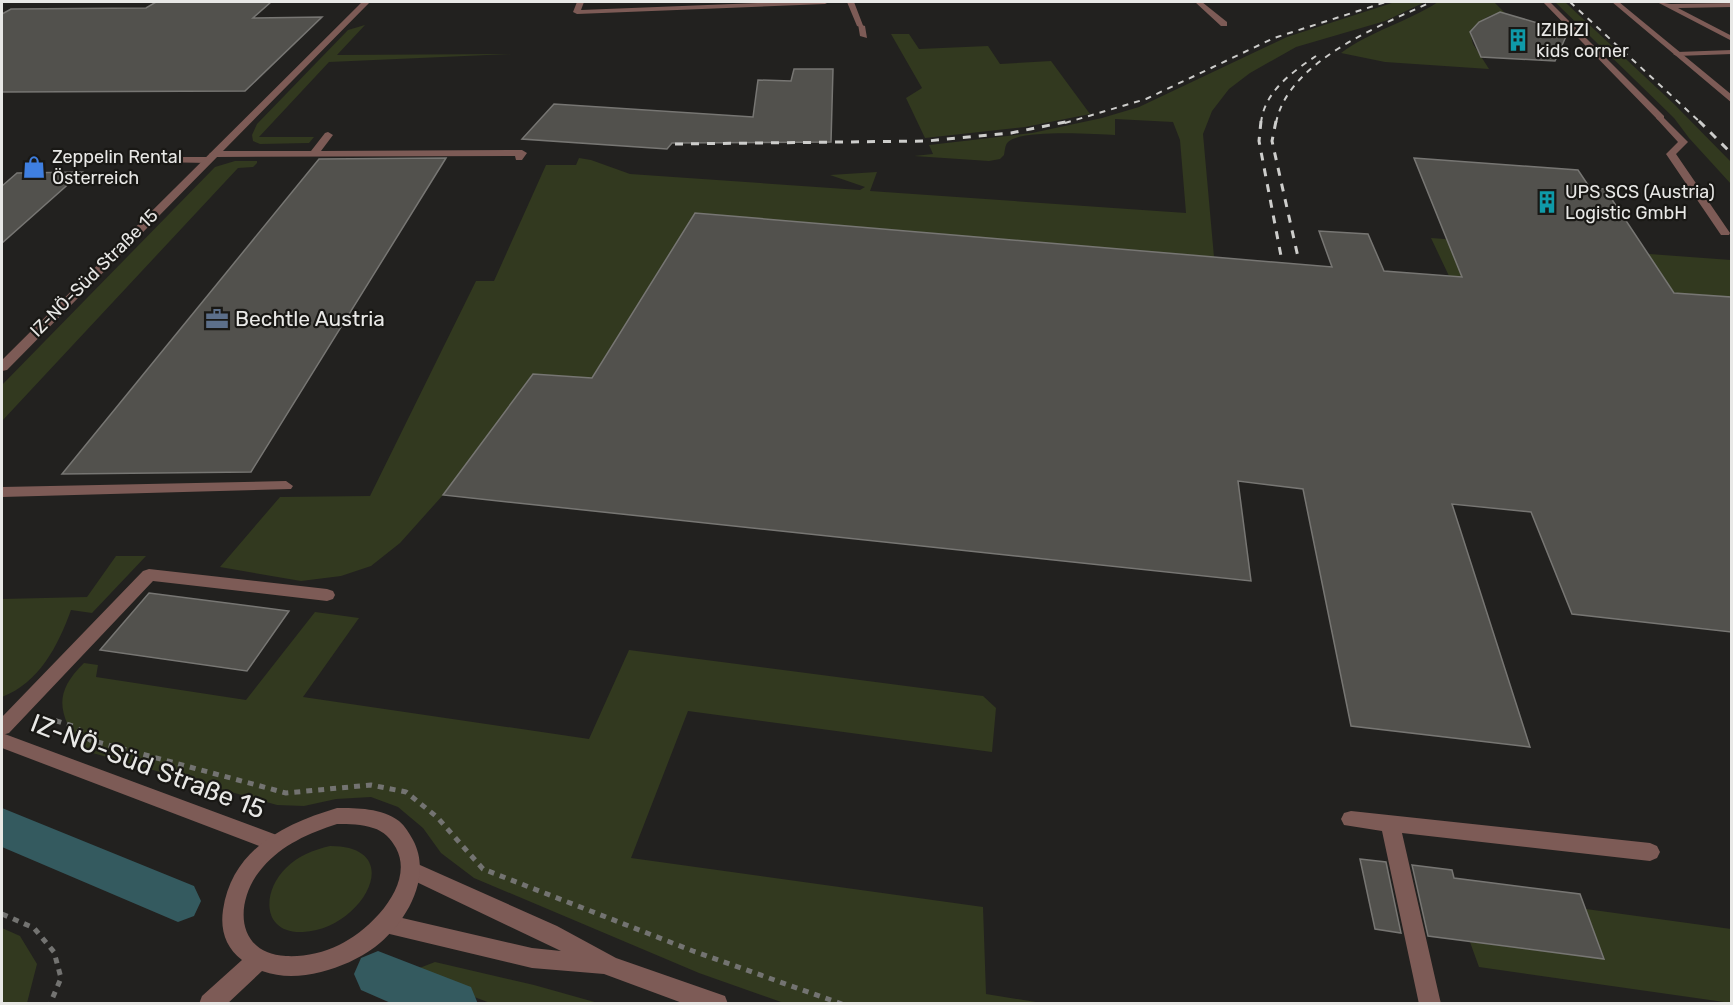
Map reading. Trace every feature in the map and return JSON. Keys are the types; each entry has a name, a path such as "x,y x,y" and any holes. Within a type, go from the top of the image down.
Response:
{"street":[{"name":"IZ-NÖ-Süd Straße 15","path":"2,367 366,2"},
{"path":"580,2 577,12 825,2"},
{"path":"850,2 864,36"},
{"path":"1198,2 1224,24"},
{"path":"1546,2 1683,142 1671,154 1725,233"},
{"path":"1615,2 1731,100"},
{"path":"1661,2 1731,39"},
{"path":"1670,6 1731,4"},
{"path":"1677,54 1731,52"},
{"path":"314,154 328,135"},
{"path":"159,160 278,154 522,153 519,159"},
{"path":"267,165 278,154"},
{"path":"2,492 286,486"},
{"path":"2,728 149,575 327,596"},
{"name":"IZ-NÖ-Süd Straße 15","path":"2,740 275,843"},
{"path":"337,816 368,817 392,826 407,845 411,870 404,897 385,924 357,948 322,963 287,967 258,960 236,938 233,906 246,873 275,843 305,826 337,816"},
{"path":"1351,819 1650,852"},
{"path":"1390,823 1430,1004"},
{"path":"411,870 549,933 610,966 717,1004"},
{"path":"385,924 532,958 610,966"},
{"path":"210,1004 258,960"}],"path":[{"path":"2,914 34,928 54,952 61,978 50,1004"}],"green space":[{"path":"1395,2 1425,2 1385,21 1296,47 1250,73 1229,89 1212,111 1203,134 1214,257 695,213 592,378 533,374 443,495 400,543 371,566 341,576 301,581 220,567 280,497 370,496 476,281 494,281 546,165 576,165 579,158 630,174 860,190 865,187 830,175 877,172 870,191 1186,213 1180,140 1173,122 1115,119 1115,135 1059,133 1028,135 1008,142 1004,155 1000,159 989,161 914,156 933,154 929,145 1032,133 1102,118 1139,107 1287,37"},
{"path":"1438,2 1494,2 1507,15 1491,15 1470,32 1473,44 1489,69 1385,62 1341,53 1364,39"},
{"path":"1555,2 1565,2 1674,104 1731,162 1731,184 1674,118"},
{"path":"365,25 337,55 512,54 329,62 259,137 314,137 309,143 260,144 253,141 252,135 257,124 348,30"},
{"path":"891,34 909,34 919,49 988,46 1000,64 1051,61 1090,114 1025,127 925,138 906,98 922,88"},
{"path":"235,161 257,161 257,163 253,167 238,168 2,421 2,385 215,167"},
{"path":"1431,238 1731,260 1731,297 1449,276"},
{"path":"116,556 146,556 92,613 71,610 46,662 27,683 2,697 2,599 87,597"},
{"path":"315,612 359,618 303,697 589,739 629,650 983,696 996,708 992,752 688,711 631,858 983,907 986,994 1042,1003 784,1003 699,973 474,878 441,853 423,828 398,807 371,797 336,799 304,806 277,805 82,750 68,726 62,705 63,695 74,674 84,663 98,665 96,677 246,700"},
{"path":"330,846 354,850 367,859 372,873 368,888 358,904 343,918 324,928 303,932 289,931 279,926 273,919 270,909 270,899 278,877 301,857"},
{"path":"1586,909 1731,929 1731,1003 1479,967 1470,942 1604,959"},
{"path":"2,928 20,936 37,964 27,1003 2,1003"},
{"path":"435,962 534,985 598,1003 490,1003 409,972"}],"building":[{"path":"156,2 271,2 253,18 322,17 245,91 2,92 2,14 11,9 146,8"},
{"name":"IZIBIZI kids corner","path":"1500,12 1568,32 1555,61 1481,57 1470,32 1479,22"},
{"path":"794,69 833,69 831,142 672,143 667,149 522,139 554,104 753,117 758,80 791,81"},
{"path":"446,158 251,472 62,474 319,159"},
{"path":"1414,158 1578,170 1590,188 1605,189 1674,293 1731,297 1731,632 1572,614 1531,512 1452,504 1530,747 1351,726 1303,489 1238,481 1251,581 443,495 533,374 592,378 695,213 1332,267 1319,231 1368,234 1384,271 1462,277"},
{"path":"82,172 2,243 2,186 17,173"},
{"path":"149,593 289,611 247,671 100,650"},
{"path":"1360,859 1386,862 1401,933 1375,929"},
{"path":"1412,865 1452,870 1454,878 1580,894 1604,959 1428,936"}],"waterway":[{"path":"2,827 178,901"},
{"path":"378,974 453,1004"}],"railway":[{"path":"1065,123 1146,99 1274,38 1386,2"},
{"path":"1276,123 1284,101 1298,81 1317,64 1363,34 1431,2"},
{"path":"1570,2 1701,123"},
{"path":"1261,123 1263,112 1273,92 1289,76 1316,56"},
{"path":"675,144 927,141 1011,133 1070,121"},
{"path":"1261,121 1259,141 1281,256"},
{"path":"1276,121 1272,141 1298,257"},
{"path":"1701,123 1732,154"}],"place":[{"name":"IZIBIZI kids corner","path":"1518,40"},
{"name":"Zeppelin Rental Österreich","path":"34,167"},
{"name":"UPS SCS (Austria) Logistic GmbH","path":"1547,202"},
{"name":"Bechtle Austria","path":"217,319"}]}
